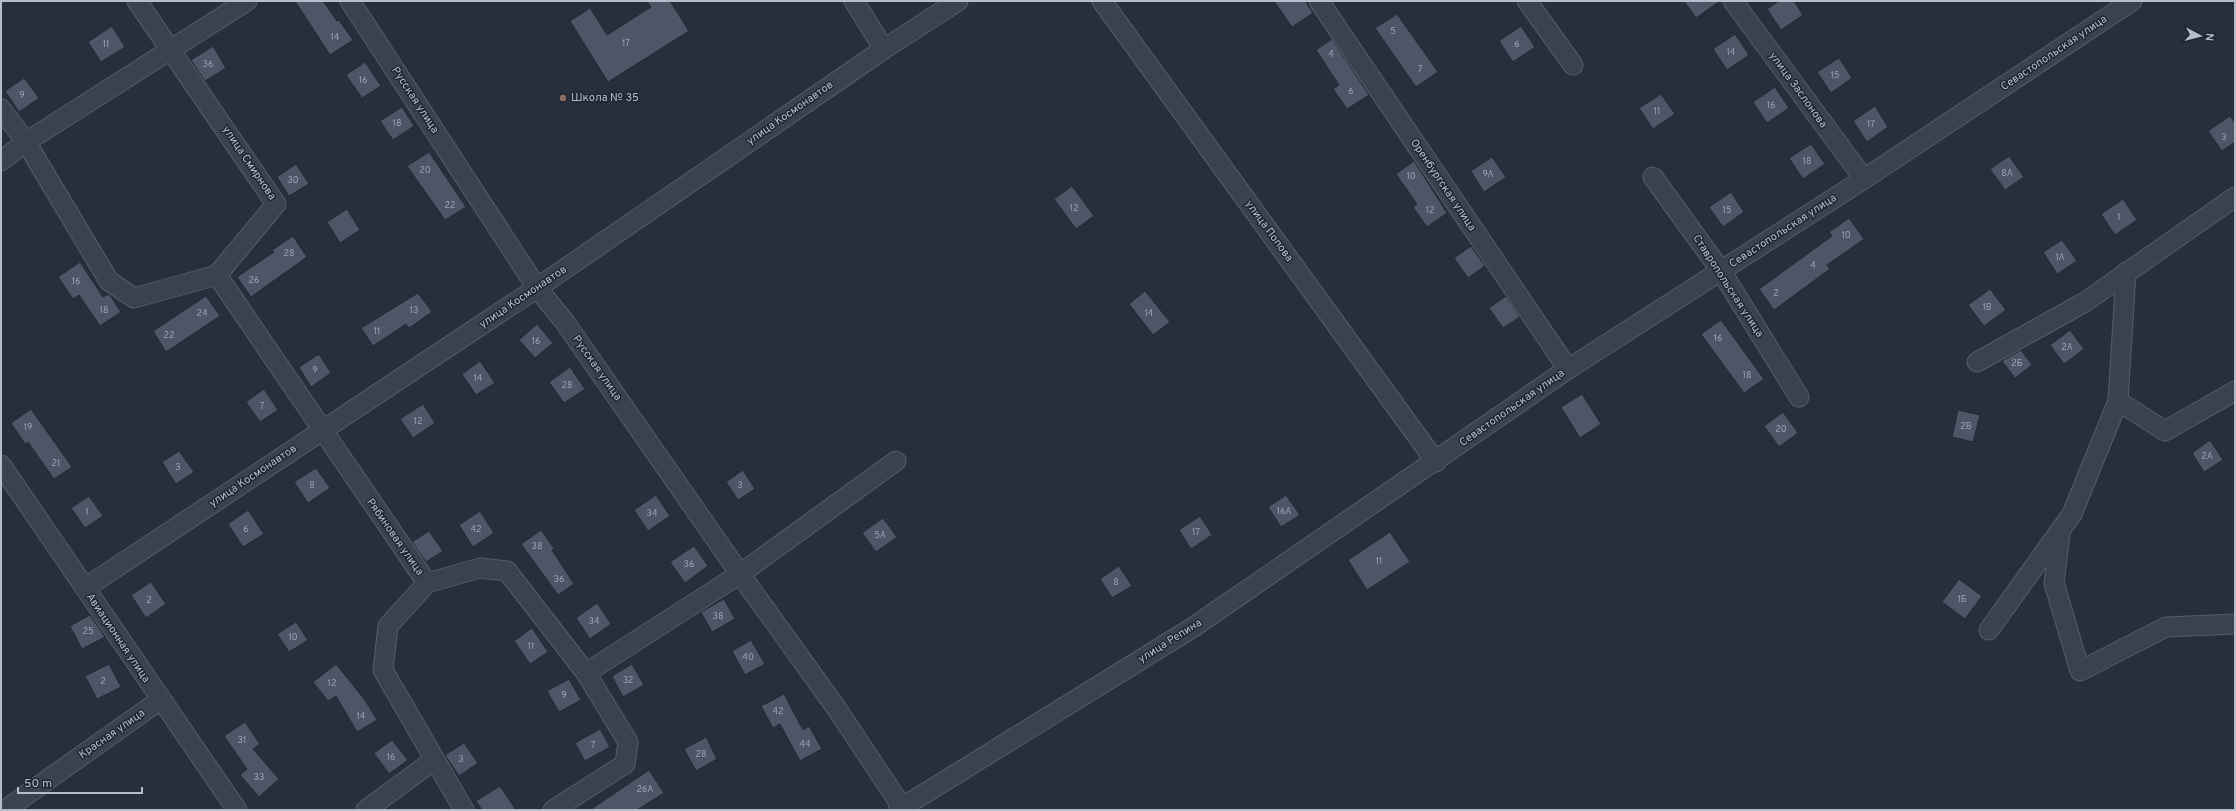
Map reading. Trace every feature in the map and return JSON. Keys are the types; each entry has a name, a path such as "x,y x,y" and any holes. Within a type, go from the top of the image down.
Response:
{"street":[{"name":"улица Смирнова","path":"137,1 276,204 217,275"},
{"path":"1,161 26,142 248,1"},
{"name":"Русская улица","path":"350,1 537,288 564,321 740,574 837,709 900,809"},
{"path":"854,1 884,49"},
{"name":"улица Космонавтов","path":"85,588 537,288 884,49 958,1"},
{"name":"улица Попова","path":"1102,1 1436,462"},
{"name":"Оренбургская улица","path":"1319,1 1568,369"},
{"path":"1527,1 1573,65"},
{"name":"улица Заслонова","path":"1732,1 1864,179"},
{"name":"Севастопольская улица","path":"1436,462 1568,369 1864,179 2132,1"},
{"path":"1,109 26,142 108,281 134,298 217,275 322,431"},
{"name":"Ставропольская улица","path":"1653,177 1720,271 1799,397"},
{"path":"1977,362 2085,302 2235,197"},
{"path":"1989,630 2072,514 2118,401 2126,272"},
{"path":"2118,401 2165,431 2235,391"},
{"name":"Рябиновая улица","path":"322,431 427,583 388,626 383,670 464,810"},
{"path":"586,673 740,574 896,462"},
{"name":"улица Репина","path":"900,809 1192,628 1436,462"},
{"name":"Авиационная улица","path":"1,465 160,700 237,810"},
{"path":"2060,532 2054,583 2080,671 2166,627 2235,624"},
{"path":"427,583 480,568 507,571 586,673 628,742 625,764 563,807"},
{"name":"Красная улица","path":"5,810 160,700"},
{"path":"366,810 434,760"}],"building":[{"path":"295,1 323,1 353,40 330,55"},
{"path":"647,1 670,1 689,31 608,82 570,21 590,8 607,35 651,7"},
{"path":"1274,1 1305,1 1313,13 1292,27"},
{"path":"1684,1 1720,1 1696,18"},
{"path":"1779,1 1794,1 1803,15 1781,30 1767,9"},
{"path":"1397,14 1438,72 1416,87 1375,28"},
{"path":"112,26 125,47 101,62 88,42"},
{"path":"1521,26 1535,47 1513,62 1499,41"},
{"path":"1735,34 1749,55 1727,70 1713,49"},
{"path":"1332,39 1369,95 1347,109 1333,89 1339,85 1316,50"},
{"path":"213,46 226,68 205,81 191,60"},
{"path":"1839,58 1852,78 1831,93 1817,72"},
{"path":"365,62 381,86 362,98 346,75"},
{"path":"24,78 39,98 19,112 5,91"},
{"path":"1775,87 1789,108 1767,123 1753,102"},
{"path":"1661,94 1675,114 1653,129 1639,108"},
{"path":"1875,106 1888,127 1867,142 1853,121"},
{"path":"402,107 414,126 393,140 380,121"},
{"path":"2230,116 2235,123 2235,142 2222,151 2208,131"},
{"path":"1811,144 1825,164 1803,179 1789,158"},
{"path":"429,152 466,207 445,220 407,166"},
{"path":"2009,156 2024,177 2005,190 1990,169"},
{"path":"1492,157 1506,177 1484,192 1471,171"},
{"path":"1414,161 1447,213 1427,227 1413,207 1417,204 1396,174"},
{"path":"296,164 309,184 289,196 277,177"},
{"path":"1072,186 1094,216 1076,229 1054,199"},
{"path":"1731,192 1744,212 1723,227 1709,207"},
{"path":"2123,199 2137,220 2115,235 2101,214"},
{"path":"347,209 360,230 340,243 327,222"},
{"path":"1849,218 1864,239 1827,265 1830,269 1774,310 1759,289 1832,236 1829,232"},
{"path":"293,236 307,257 251,297 237,277 274,252 272,250"},
{"path":"2062,240 2077,261 2057,274 2043,252"},
{"path":"1471,246 1485,266 1468,278 1454,258"},
{"path":"80,262 103,297 109,294 121,312 100,326 79,295 73,299 58,277"},
{"path":"1990,289 2006,310 1984,326 1968,305"},
{"path":"1145,291 1170,322 1153,335 1129,304"},
{"path":"418,293 432,312 409,328 406,324 373,346 361,328"},
{"path":"206,296 220,316 166,352 153,331"},
{"path":"1506,296 1520,317 1503,328 1489,308"},
{"path":"1721,320 1764,379 1744,393 1701,334"},
{"path":"537,324 553,343 535,358 519,340"},
{"path":"2070,330 2084,349 2064,364 2050,345"},
{"path":"2021,350 2032,365 2015,378 2002,361"},
{"path":"319,354 331,373 311,387 299,367"},
{"path":"480,361 495,383 476,395 462,374"},
{"path":"570,367 585,389 564,403 549,382"},
{"path":"264,389 278,410 260,422 246,402"},
{"path":"1582,394 1601,424 1580,438 1561,407"},
{"path":"423,404 435,423 413,438 400,419"},
{"path":"31,409 72,467 54,479 28,442 25,444 11,423"},
{"path":"1958,410 1980,415 1973,442 1952,437"},
{"path":"1783,412 1798,433 1779,447 1764,426"},
{"path":"2210,440 2223,460 2204,472 2192,453"},
{"path":"179,451 194,472 176,484 162,462"},
{"path":"316,468 330,488 308,503 294,482"},
{"path":"743,470 755,489 738,500 726,482"},
{"path":"656,495 670,516 648,531 634,510"},
{"path":"1286,495 1300,515 1281,527 1268,507"},
{"path":"89,496 103,516 85,528 71,508"},
{"path":"248,510 264,534 243,547 228,524"},
{"path":"480,511 494,533 473,547 459,525"},
{"path":"1200,516 1212,535 1191,549 1179,530"},
{"path":"883,518 897,537 876,552 862,533"},
{"path":"541,530 554,548 552,550 574,584 558,595 521,544"},
{"path":"429,531 443,551 426,562 412,542"},
{"path":"1390,532 1410,562 1367,590 1348,560"},
{"path":"694,546 708,566 685,583 670,562"},
{"path":"1119,566 1132,586 1112,598 1100,579"},
{"path":"1959,579 1982,596 1965,619 1942,602"},
{"path":"151,582 166,604 146,618 131,595"},
{"path":"724,599 735,619 712,632 701,612"},
{"path":"597,603 611,624 590,639 576,618"},
{"path":"90,615 105,637 82,649 70,626"},
{"path":"296,622 308,640 289,652 277,634"},
{"path":"532,628 548,652 530,664 514,641"},
{"path":"751,640 765,664 745,675 732,651"},
{"path":"109,664 121,687 97,699 85,676"},
{"path":"336,664 365,700 377,720 357,732 336,696 328,701 313,682"},
{"path":"632,664 644,685 623,697 612,676"},
{"path":"569,679 581,700 559,712 547,691"},
{"path":"784,694 803,730 809,726 822,749 800,761 780,724 773,728 761,706"},
{"path":"245,722 260,744 253,749 279,779 259,797 240,775 247,769 224,736"},
{"path":"600,729 610,747 585,761 575,743"},
{"path":"706,737 717,759 696,771 684,749"},
{"path":"392,740 408,760 389,774 374,753"},
{"path":"464,743 478,763 459,776 445,755"},
{"path":"649,770 664,793 637,810 590,810"},
{"path":"500,786 516,810 482,810 476,801"}],"place":[{"name":"Школа № 35","path":"563,98"}]}
